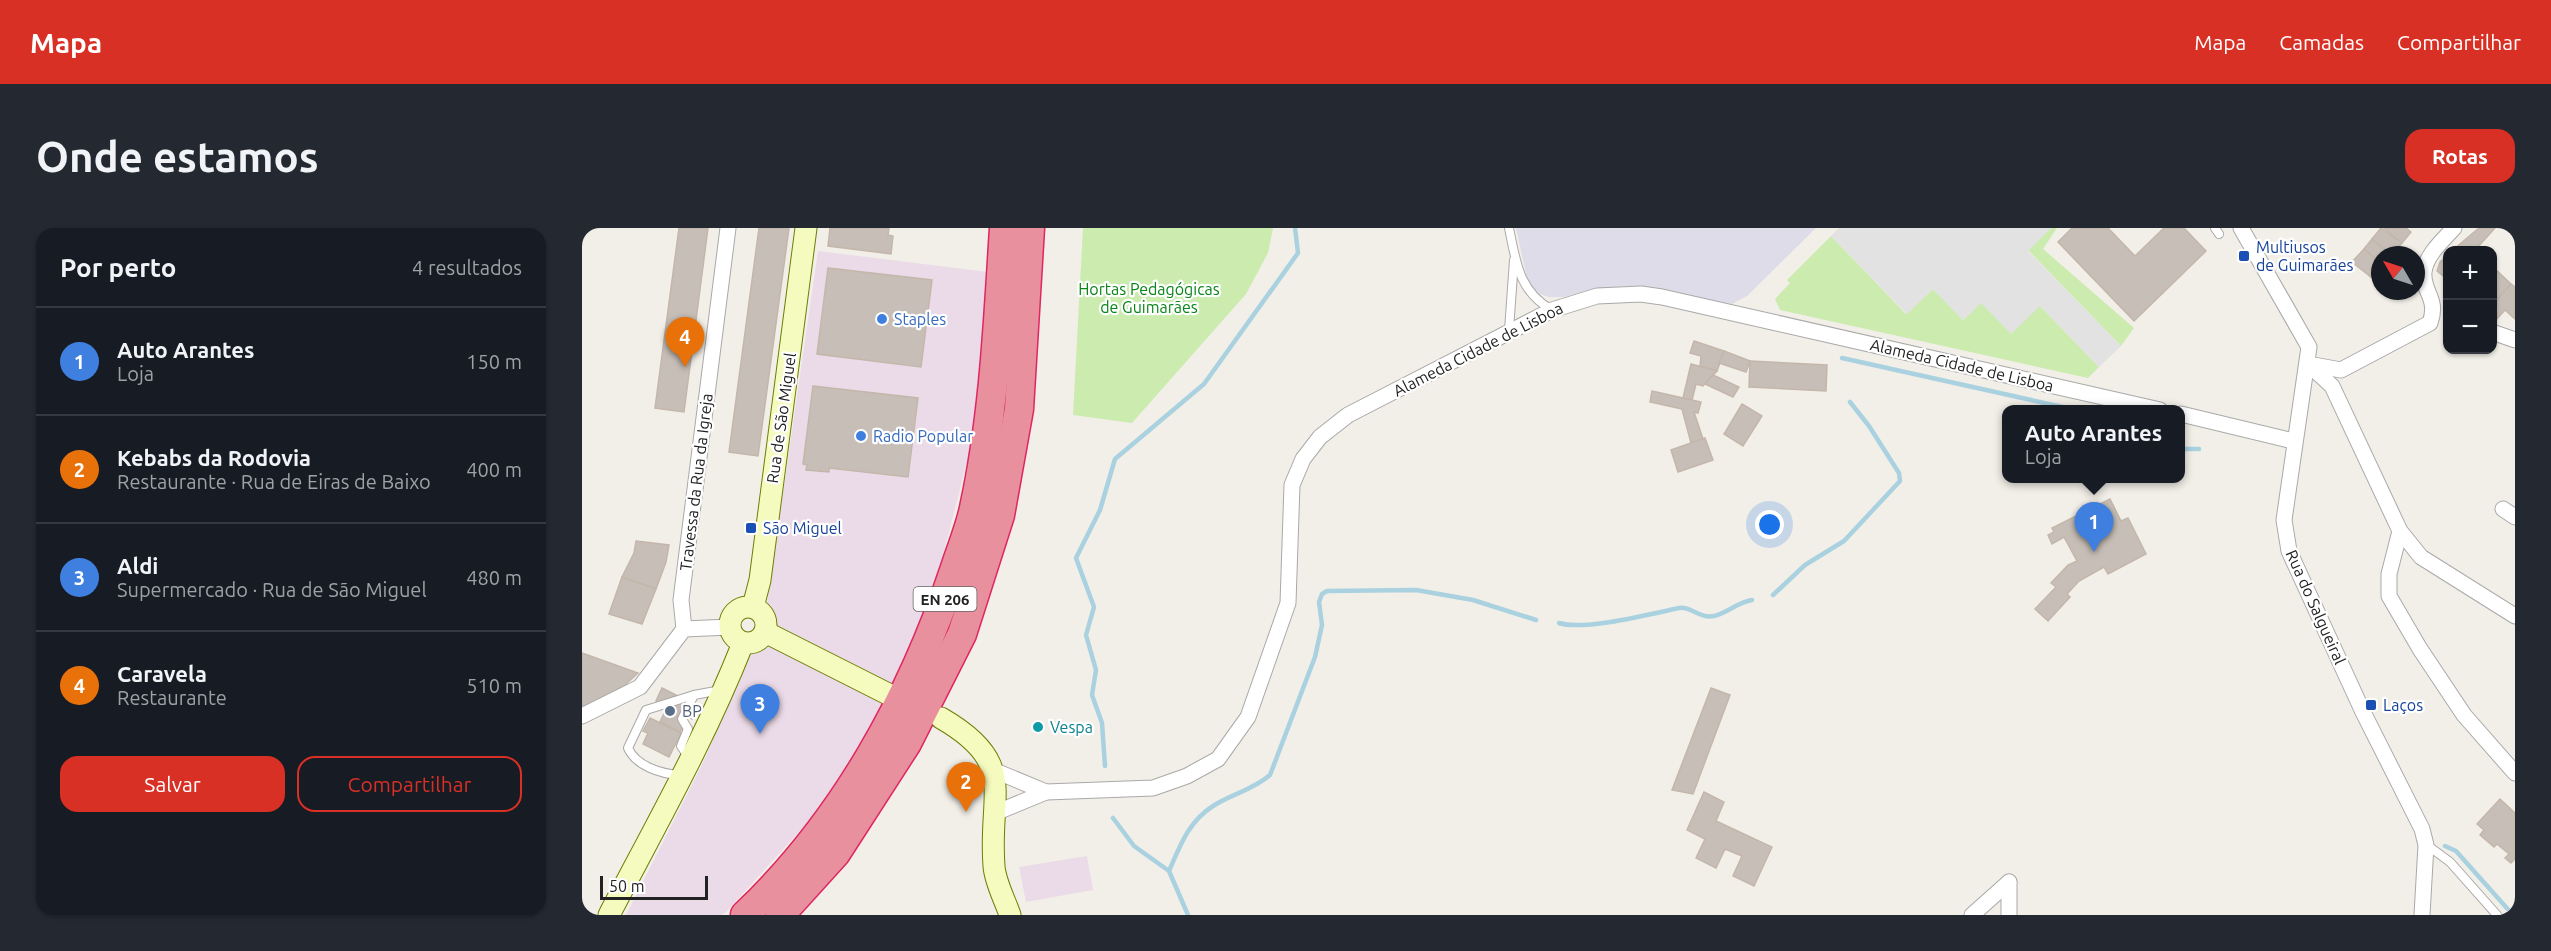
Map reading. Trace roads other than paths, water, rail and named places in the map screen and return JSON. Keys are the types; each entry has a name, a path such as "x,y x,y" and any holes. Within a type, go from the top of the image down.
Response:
{"highway":[{"name":"EN 206","path":"745,915 818,835 884,735 936,624 974,510 978,488 993,400 1004,228"},
{"name":"EN 206","path":"780,915 843,843 907,743 963,633 1000,515 1019,409 1030,228"}],"main road":[{"name":"Rua de São Miguel","path":"753,607 760,580 806,228"},
{"path":"609,915 687,768 725,690 736,635 736,611 753,607 765,617 765,632 754,642 736,635"},
{"path":"765,632 888,694"},
{"path":"941,718 966,733 983,749 993,770 995,813 993,868 1010,915"}],"street":[{"name":"Travessa da Rua da Igreja","path":"684,629 681,600 728,228"},
{"name":"Rua do Salgueiral","path":"2241,228 2309,347 2284,520 2289,551 2363,712 2422,828 2426,844"},
{"path":"2308,364 2341,370 2430,323 2441,313 2424,272 2434,251 2454,228"},
{"name":"Alameda Cidade de Lisboa","path":"995,813 1046,792 1153,788 1187,776 1218,759 1248,717 1288,603 1292,485 1303,459 1320,437 1348,415 1509,330 1552,310 1598,296 1641,294 2138,405"},
{"path":"2497,333 2515,340"},
{"path":"2308,364 2332,386 2400,531 2421,557 2515,616"},
{"path":"2185,415 2294,441"},
{"path":"2400,531 2389,574 2389,597 2464,715 2515,773"},
{"path":"582,716 640,687 684,629 736,635"},
{"name":"Alameda Cidade de Lisboa","path":"993,770 1046,792"},
{"path":"2422,915 2426,844"},
{"path":"1972,915 2009,882 2009,915"}],"lane":[{"path":"1509,228 1514,253 1528,292 1536,301 1552,310"},
{"path":"1509,330 1514,289 1514,253"},
{"path":"694,695 682,718 688,729 681,746 687,768 665,774 632,758 628,748 646,710 694,695 725,690"},
{"path":"2426,844 2450,862 2497,915"}],"waterway":[{"path":"1105,766 1102,723 1092,695 1096,670 1086,635 1094,607 1076,558 1100,510 1115,459 1204,384 1298,253 1295,228"},
{"path":"1842,358 2054,405"},
{"path":"1773,595 1805,565 1844,541 1900,481 1899,473 1869,426 1850,402"},
{"path":"2185,449 2199,449"},
{"path":"1169,871 1186,835 1204,812 1270,775 1315,657 1322,625 1319,602 1322,594 1327,591 1416,590 1473,600 1536,620"},
{"path":"1559,623 1570,625 1601,623 1679,608 1704,616 1714,616 1752,600"},
{"path":"1113,818 1134,846 1169,871 1188,915"},
{"path":"2445,846 2456,851 2513,915"}],"place":[{"name":"Multiusos de Guimarães","path":"2244,256"},
{"name":"Staples","path":"882,319"},
{"name":"Caravela","path":"685,367"},
{"name":"Radio Popular","path":"861,436"},
{"name":"São Miguel","path":"751,528"},
{"name":"Auto Arantes","path":"2094,552"},
{"name":"Laços","path":"2371,705"},
{"name":"BP","path":"670,711"},
{"name":"Vespa","path":"1038,727"},
{"name":"Aldi","path":"760,734"},
{"name":"Kebabs da Rodovia","path":"966,812"}],"park label":[{"name":"Hortas Pedagógicas de Guimarães","path":"1149,298"}]}
